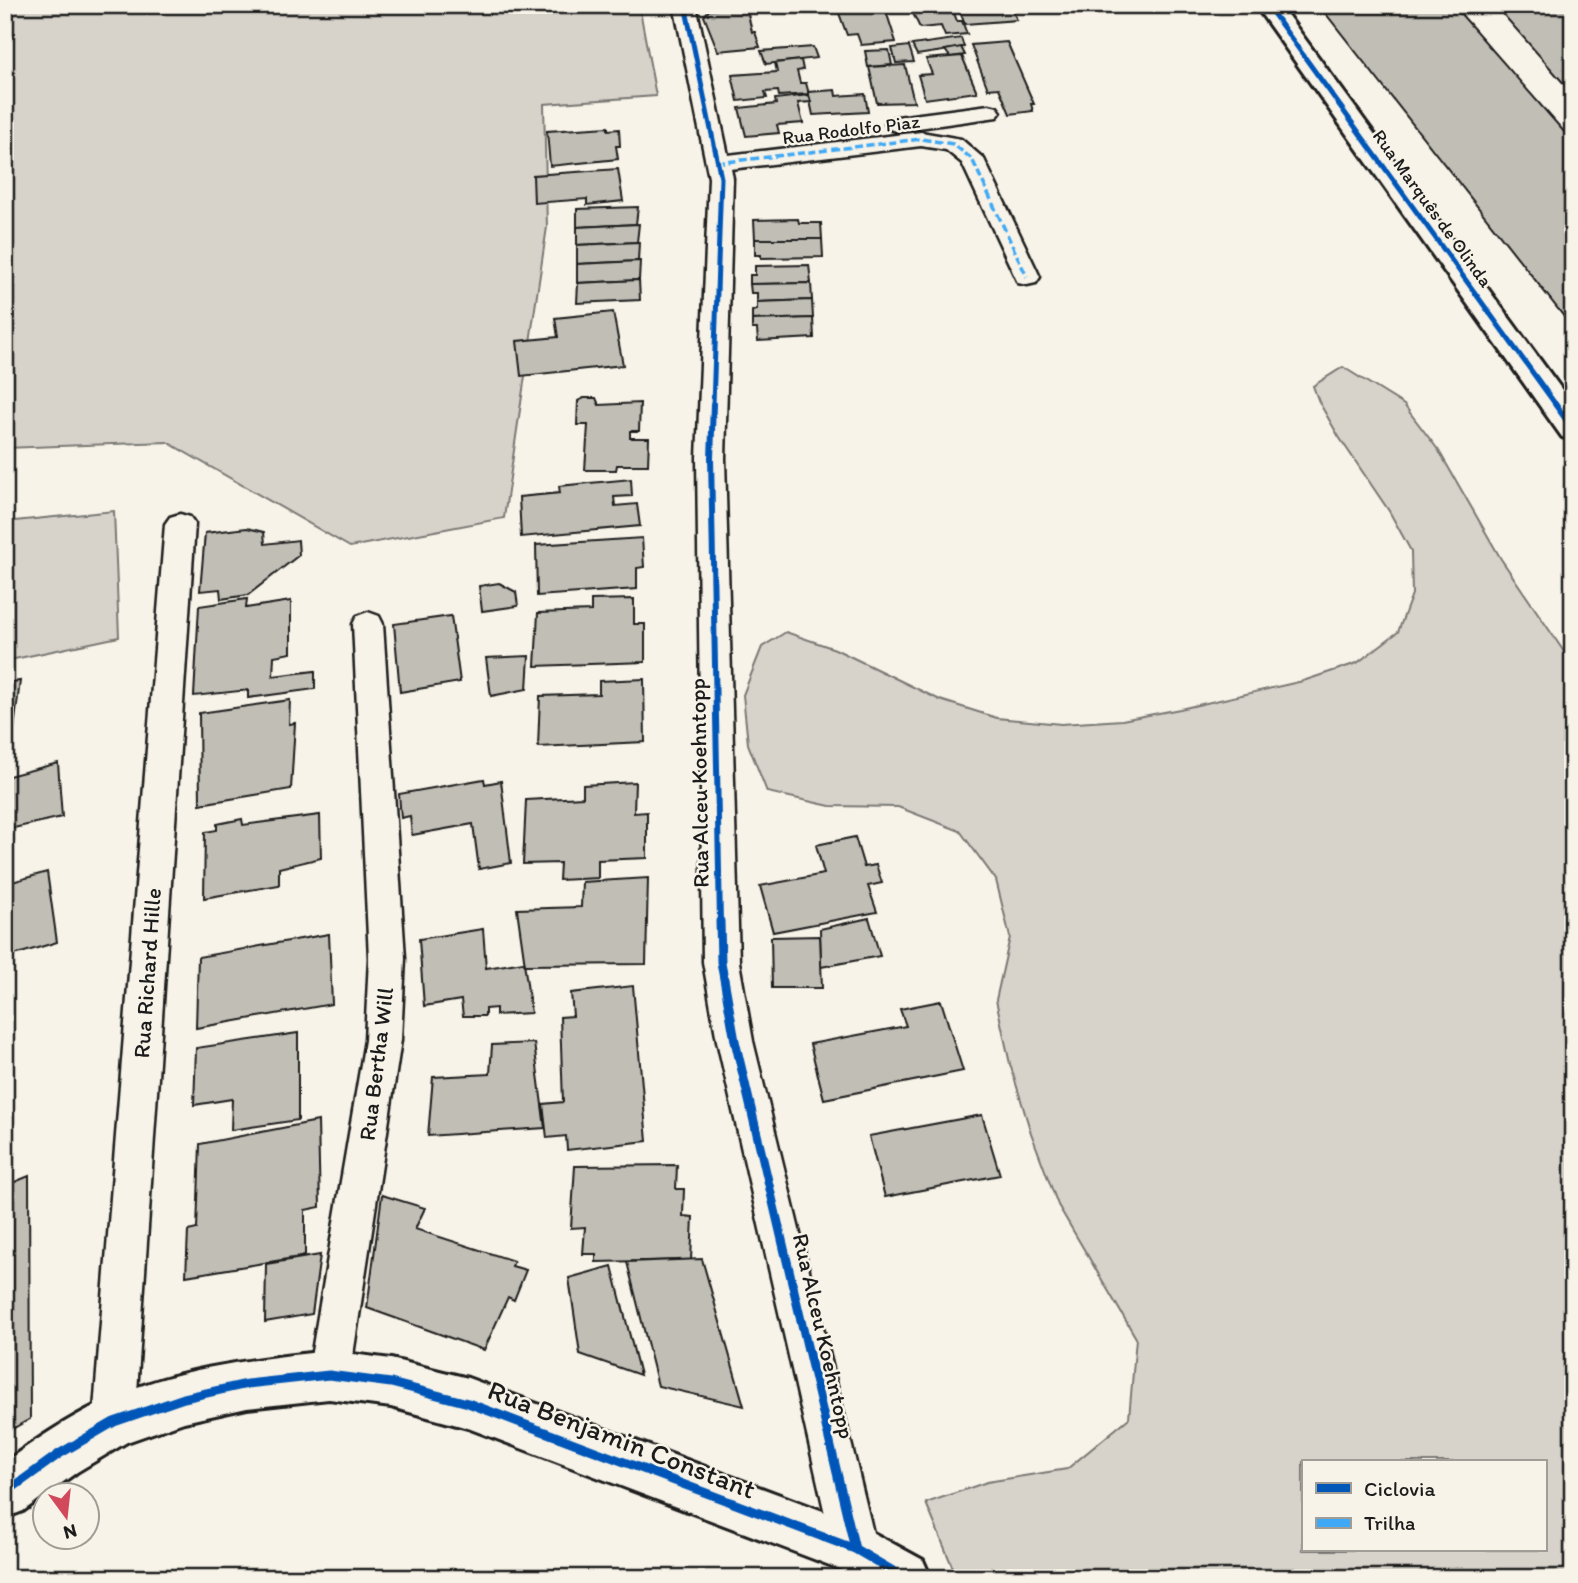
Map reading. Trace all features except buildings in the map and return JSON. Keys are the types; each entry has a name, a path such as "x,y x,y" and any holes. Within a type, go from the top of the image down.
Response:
{"main road":[{"name":"Rua Marquês de Olinda","path":"1267,5 1573,429"},
{"name":"Rua Benjamin Constant","path":"5,1493 59,1454 114,1422 184,1398 247,1384 329,1375 391,1383 468,1403 855,1549 905,1578"}],"street":[{"name":"Rua Alceu Koehntopp","path":"685,5 721,178 711,458 721,962 735,1041 855,1549"},
{"name":"Rua Rodolfo Piaz","path":"716,155 989,112"},
{"path":"716,155 921,139 953,144 972,159 1027,277"},
{"name":"Rua Richard Hille","path":"114,1422 180,524"},
{"name":"Rua Bertha Will","path":"329,1375 384,1026 387,958 368,624"}],"shaded area":[{"path":"5,5 639,5 656,96 544,104 547,227 504,518 350,547 167,442 5,448"},
{"path":"1343,367 1404,405 1439,451 1501,559 1573,665 1573,1578 957,1578 926,1503 987,1482 1067,1469 1129,1418 1136,1338 1058,1205 1031,1133 1010,1064 996,1000 1010,937 996,880 960,831 898,807 830,806 767,792 748,744 743,695 762,647 786,632 835,649 940,700 997,718 1061,724 1122,720 1180,709 1303,681 1357,663 1398,632 1412,594 1411,551 1389,511 1319,402 1313,386"},
{"path":"114,511 119,637 5,661 5,522"}],"marked path":[{"path":"717,163 921,139 953,144 972,159 1027,277"}],"cycle path":[{"path":"685,5 721,178 711,458 721,962 735,1041 855,1549"},
{"path":"1267,5 1573,429"},
{"path":"5,1493 59,1454 114,1422 184,1398 247,1384 329,1375 391,1383 468,1403 855,1549 905,1578"}]}
